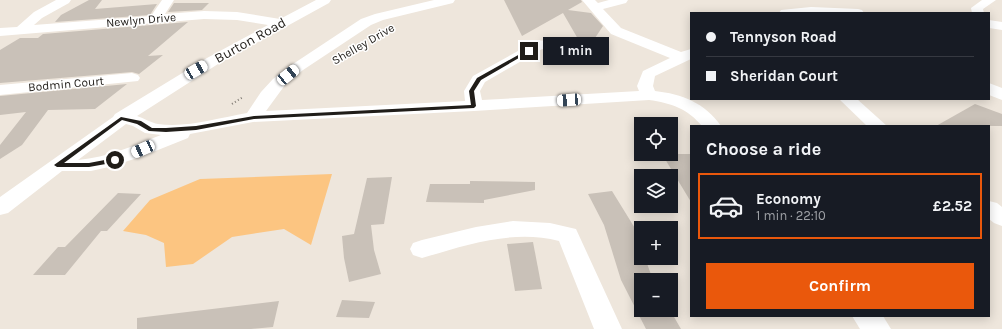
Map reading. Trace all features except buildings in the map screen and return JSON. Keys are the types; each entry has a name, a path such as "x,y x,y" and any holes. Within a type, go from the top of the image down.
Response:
{"street":[{"path":"43,0 63,1"},
{"path":"156,18 168,0"},
{"name":"Burton Road","path":"0,208 121,118 196,70 325,0"},
{"name":"Shelley Drive","path":"254,117 279,82 298,67 366,22 379,17 449,0"},
{"path":"591,4 622,0"},
{"path":"836,0 852,12"},
{"path":"978,12 977,8 990,0"},
{"path":"21,30 38,15 63,1"},
{"path":"591,4 616,31 686,55"},
{"path":"794,12 811,10 852,12"},
{"name":"Newlyn Drive","path":"0,32 156,18 219,15 281,23"},
{"path":"990,24 1002,26"},
{"path":"474,106 472,91 479,79 541,44 553,48"},
{"path":"649,95 645,86 648,74 686,55"},
{"name":"Bodmin Court","path":"0,90 132,78"},
{"path":"990,89 1002,95"},
{"path":"121,118 139,122 151,129 166,130 196,128 254,117 474,106 649,95 668,97 690,104 703,114 711,125"},
{"path":"848,100 877,125"},
{"path":"57,165 89,165 123,158 196,128"},
{"path":"990,209 1002,218"},
{"path":"422,249 485,232 532,228 553,230 568,235 608,329"},
{"path":"867,317 877,329"}],"shaded area":[{"path":"332,174 311,245 284,229 232,237 193,264 166,267 164,243 146,235 123,231 150,200 200,179"}],"route":[{"path":"115,160 89,165 57,165 121,118 139,122 151,129 166,130 196,128 254,117 474,106 472,91 479,79 529,51"}]}
